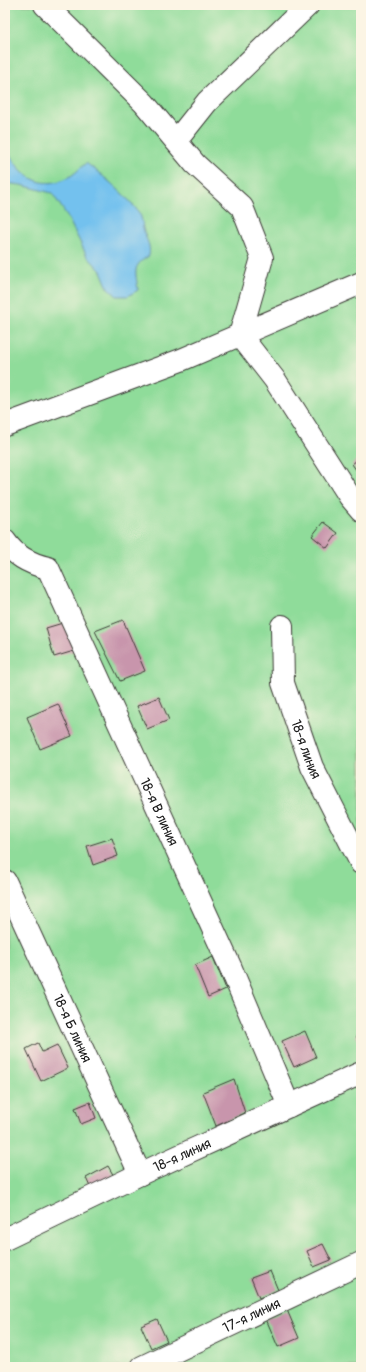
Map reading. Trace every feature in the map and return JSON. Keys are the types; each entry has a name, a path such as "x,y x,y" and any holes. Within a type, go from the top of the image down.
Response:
{"street":[{"path":"45,5 144,103 195,164 242,207 262,258 240,334"},
{"path":"176,141 207,102 308,5"},
{"path":"5,425 181,360 361,283"},
{"path":"240,334 275,380 361,510"},
{"name":"18-я В линия","path":"5,541 12,551 35,565 48,568 230,966 289,1106"},
{"name":"18-я линия","path":"282,626 283,683 312,767 361,862"},
{"name":"18-я Б линия","path":"5,881 140,1174"},
{"name":"18-я линия","path":"5,1239 140,1174 361,1073"},
{"name":"17-я линия","path":"142,1367 361,1263"}],"green space":[{"path":"5,5 361,5 361,1367 5,1367"}],"water":[{"path":"5,145 15,163 37,181 46,183 56,182 67,178 86,163 108,180 125,196 138,211 141,217 143,230 149,249 149,256 137,266 136,274 138,290 128,296 117,296 108,288 101,271 87,256 66,214 52,193 21,185 5,183"}],"building":[{"path":"361,457 361,477 352,464"},
{"path":"323,522 338,533 327,548 312,536"},
{"path":"123,620 145,671 120,681 95,631"},
{"path":"66,622 74,651 54,657 46,628"},
{"path":"159,697 169,720 147,729 137,706"},
{"path":"58,704 72,736 40,749 27,717"},
{"path":"112,838 118,856 93,865 87,846"},
{"path":"213,957 226,989 208,997 195,965"},
{"path":"305,1031 316,1057 294,1067 282,1041"},
{"path":"361,1033 361,1047 356,1035"},
{"path":"38,1043 42,1052 57,1045 68,1068 41,1081 26,1049"},
{"path":"234,1079 245,1113 216,1126 203,1092"},
{"path":"90,1102 96,1118 81,1124 75,1108"},
{"path":"108,1166 115,1178 91,1189 86,1178"},
{"path":"323,1244 331,1260 314,1267 307,1251"},
{"path":"270,1271 278,1290 259,1298 251,1278"},
{"path":"287,1310 299,1338 278,1347 266,1319"},
{"path":"157,1319 167,1341 151,1348 141,1326"}]}
